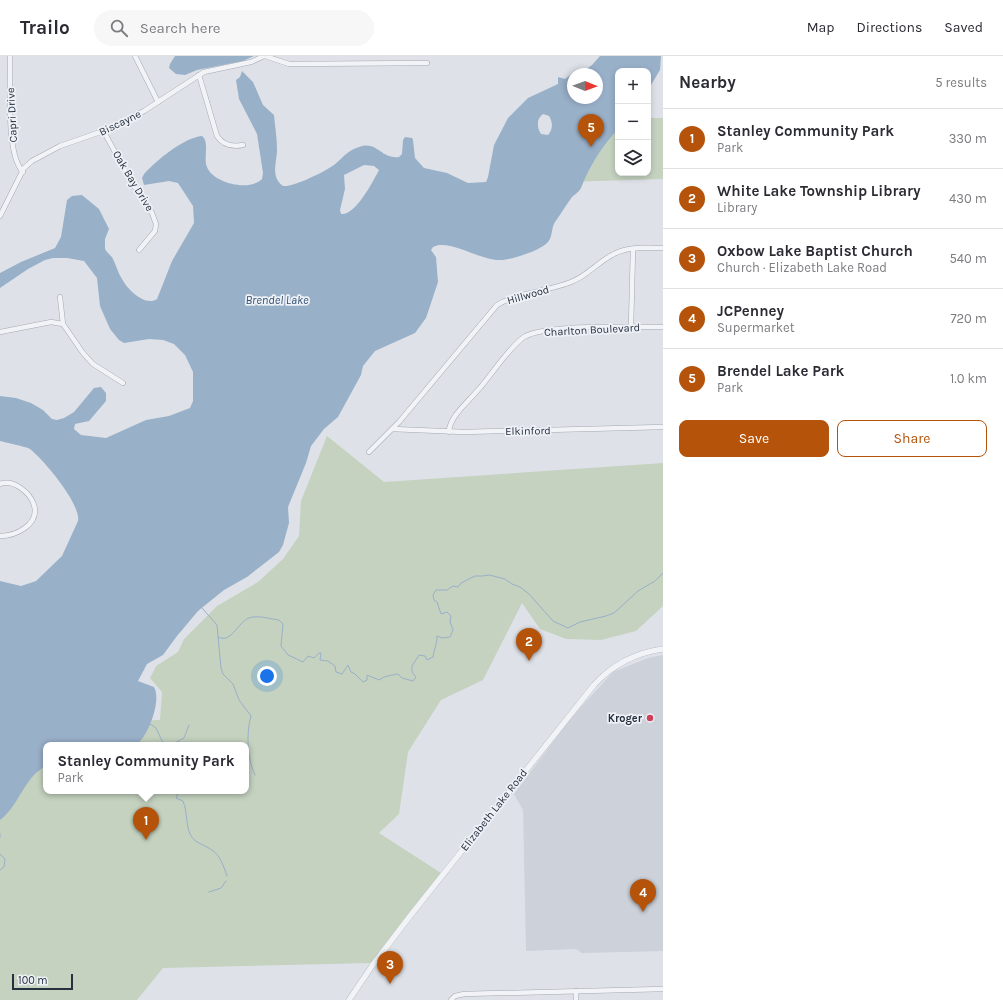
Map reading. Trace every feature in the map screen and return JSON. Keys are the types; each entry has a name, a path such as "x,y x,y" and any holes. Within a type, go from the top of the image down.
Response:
{"street":[{"name":"Capri Drive","path":"10,56 10,112 15,159 22,172"},
{"path":"135,56 158,102"},
{"name":"Biscayne","path":"0,216 24,168 32,161 47,152 104,132 130,119 199,75 221,68 251,62 264,56"},
{"path":"264,56 289,64 427,63"},
{"path":"199,75 216,136 222,142 231,146 243,145"},
{"name":"Oak Bay Drive","path":"104,132 154,218 156,231 139,250"},
{"name":"Hillwood","path":"369,452 392,429 497,305 510,299 571,282 584,276 611,255 619,251 663,248"},
{"path":"631,327 633,249"},
{"path":"60,297 63,324 93,364 123,383"},
{"path":"0,332 51,322 63,324"},
{"name":"Charlton Boulevard","path":"449,432 450,424 457,415 512,348 524,337 554,330 663,327"},
{"name":"Elkinford","path":"392,429 449,432 663,427"},
{"path":"0,484 9,482 16,485 32,500 35,510 32,521 23,530 15,535 0,536"},
{"name":"Elizabeth Lake Road","path":"349,1000 372,966 410,916 594,685 611,669 625,660 644,653 663,650"},
{"path":"451,1000 455,996 464,994 663,989"},
{"path":"576,991 576,1000"}],"shaded area":[{"path":"663,655 663,951 582,953 576,949 526,951 523,810 514,794 571,718 613,672 648,658"}],"green space":[{"path":"651,118 663,118 663,179 565,182 615,123 615,176 651,176"},
{"path":"327,436 384,482 663,463 663,606 636,631 601,640 566,639 540,629 522,603 483,680 441,700 408,752 399,814 379,833 441,873 371,963 163,968 137,1000 0,1000 0,724 160,720 162,692 150,678 156,666 178,652 184,639 217,606 258,582 283,559 299,536 301,501"}],"water":[{"path":"175,56 254,56 243,61 197,70 185,75 176,74 169,68"},
{"name":"Brendel Lake","path":"600,56 661,56 660,70 651,85 651,68 615,68 615,133 596,157 578,192 572,197 555,222 548,242 539,249 500,260 484,257 447,245 433,247 431,250 436,257 438,282 426,318 415,333 375,351 363,366 361,375 338,417 324,429 311,446 306,463 288,507 289,523 283,545 279,552 247,577 224,590 198,611 163,655 147,664 138,681 154,687 156,700 155,709 149,727 141,741 43,742 43,768 32,777 7,814 0,820 0,581 21,586 36,581 62,556 78,521 74,504 44,462 28,448 0,441 0,396 16,398 31,403 43,410 52,419 57,420 74,412 94,388 101,387 106,393 106,401 89,421 75,424 74,429 81,435 106,438 146,420 169,416 190,408 193,401 193,372 185,355 174,344 163,340 149,339 124,343 119,340 110,329 100,306 97,278 84,261 67,258 53,258 45,260 28,269 0,288 0,273 21,262 55,248 61,237 67,200 72,196 82,195 99,209 109,229 105,239 105,249 113,259 124,283 132,292 142,299 152,301 157,299 172,261 194,223 193,206 178,183 169,181 144,185 142,178 144,174 171,150 187,141 202,136 206,142 207,167 216,177 232,184 240,185 249,185 262,179 263,173 257,134 239,99 236,80 240,77 242,71 253,82 263,105 274,115 277,146 275,174 283,186 301,182 316,175 334,165 349,152 362,146 372,147 388,156 399,157 402,154 403,140 405,137 412,138 415,158 424,168 447,173 468,183 486,182 494,145 508,118 528,98 558,84 558,77 565,79 567,78 567,104 603,104 603,68 588,68","holes":["543,114 549,116 552,128 550,133 548,135 541,134 538,124 539,118","364,165 374,166 379,170 367,191 352,210 341,214 340,210 345,189 344,175"]}],"waterway":[{"path":"218,637 228,637 248,618 263,617 279,620 283,624 281,646 288,655 303,662 308,656 314,658 321,653 320,660 328,661 335,666 336,672 342,674 348,665 351,672 363,682 367,680 367,675 379,680 398,674 402,678 413,681 416,677 412,672 412,666 419,655 425,656 427,660 433,657 437,636 442,638 450,637 453,630 450,622 451,616 447,612 441,614 437,602 434,600 433,595 436,590 447,590 453,586 458,587 461,583 475,576 489,575 505,579 529,594 553,621 568,628 580,622 614,613 638,591 655,581 663,573"},
{"path":"202,608 217,625 221,668 223,674 233,684 239,700 251,716 248,730 248,742"},
{"path":"150,724 156,728 163,742"},
{"path":"177,742 184,738 189,725"},
{"path":"249,754 252,769 255,775"},
{"path":"178,794 176,798 183,801 186,810 188,827 191,836 215,852 227,876"},
{"path":"0,854 5,859 4,867 0,870"},
{"path":"209,892 221,888 226,881"}],"place":[{"name":"Brendel Lake Park","path":"591,147"},
{"name":"White Lake Township Library","path":"529,661"},
{"name":"Kroger","path":"650,718"},
{"name":"Stanley Community Park","path":"146,840"},
{"name":"JCPenney","path":"643,912"},
{"name":"Oxbow Lake Baptist Church","path":"390,984"}]}
